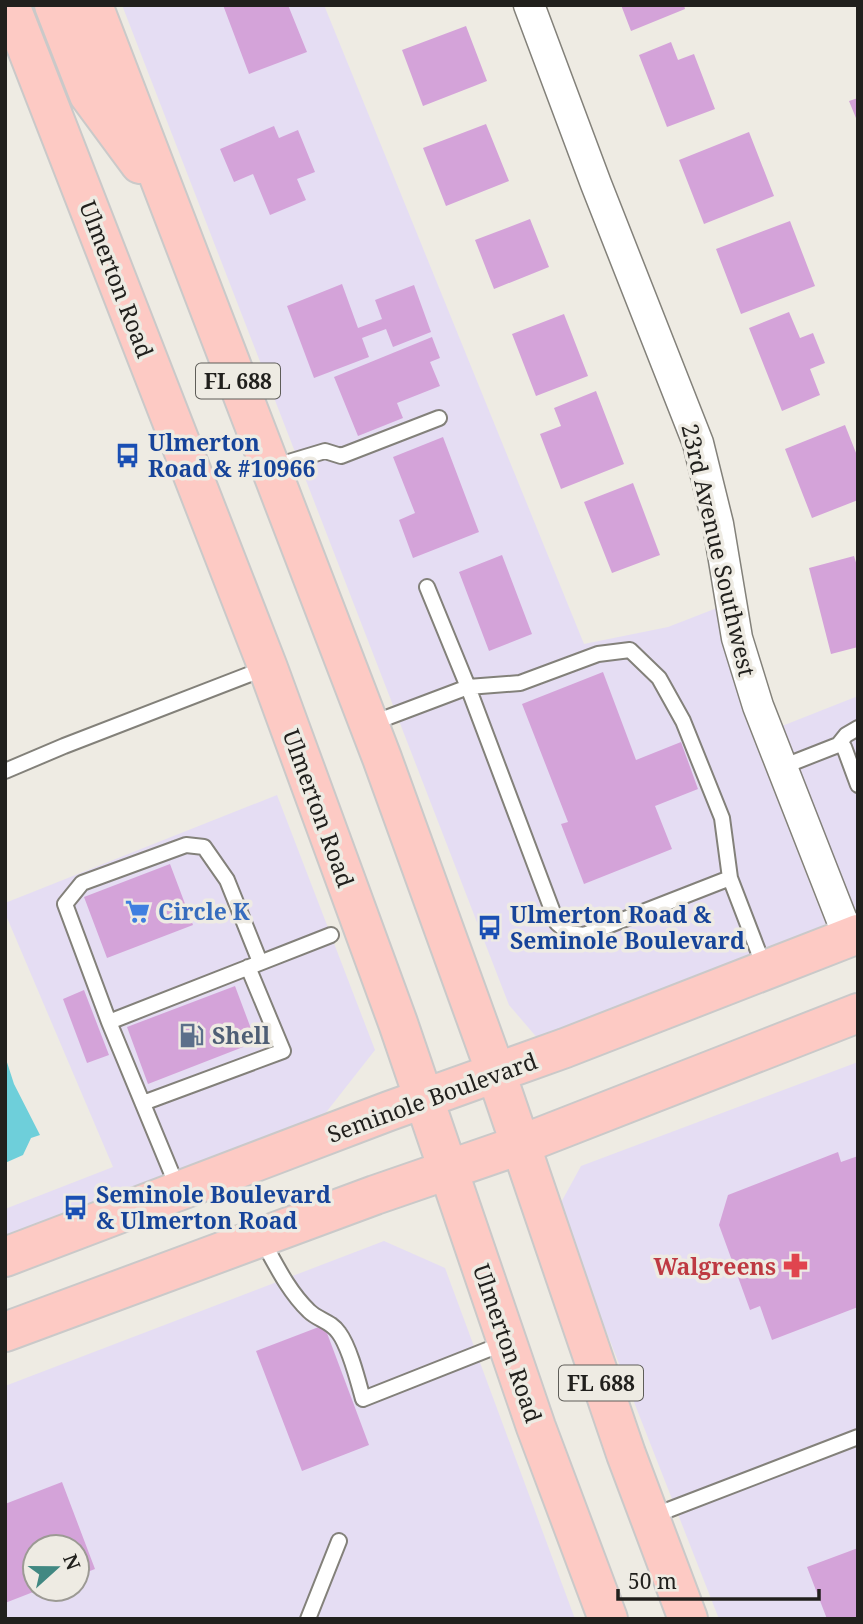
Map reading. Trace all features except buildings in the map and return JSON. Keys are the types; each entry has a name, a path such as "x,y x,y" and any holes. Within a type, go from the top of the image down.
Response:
{"main road":[{"name":"Ulmerton Road","path":"10,5 268,668 425,1098 536,1427 608,1619"},
{"path":"54,5 89,94 171,206"},
{"name":"FL 688","path":"93,5 369,724 496,1073 621,1441 688,1619"},
{"name":"Seminole Boulevard","path":"5,1257 425,1098 565,1048 853,936"},
{"path":"5,1332 375,1195 520,1145 856,1017"}],"street":[{"name":"23rd Avenue Southwest","path":"529,5 698,443 718,524 737,638 758,706 853,936"}],"lane":[{"path":"271,468 324,452 341,456 439,418"},
{"path":"427,587 468,687 557,923 569,933 584,934 730,878"},
{"path":"369,724 468,687 520,683 598,654 630,650 659,678 683,721 722,818 730,878 765,970"},
{"path":"5,771 268,668"},
{"path":"782,767 838,745 846,735 858,728"},
{"path":"838,745 844,747 858,785"},
{"path":"143,1104 283,1051 227,880 204,847 186,845 82,883 65,904 109,1022 179,1191"},
{"path":"109,1022 331,935"},
{"path":"260,1237 286,1283 310,1312 330,1323 341,1334 363,1399 507,1342"},
{"path":"649,1517 858,1437"},
{"path":"308,1619 339,1541"}],"shaded area":[{"path":"122,5 324,5 584,644 668,627 717,608 722,643 743,712 827,927 539,1040 509,1005"},
{"path":"858,696 858,915 856,916 782,726"},
{"path":"277,795 375,1050 317,1124 5,1243 5,1209 113,1167 5,913 5,903"},
{"path":"858,1062 858,1619 719,1619 558,1208 581,1166"},
{"path":"384,1241 445,1268 575,1619 5,1619 5,1386"}],"water":[{"path":"5,1056 14,1084 40,1135 31,1138 23,1155 5,1163"}],"place":[{"name":"Ulmerton Road & #10966","path":"128,455"},
{"name":"Circle K","path":"138,911"},
{"name":"Ulmerton Road & Seminole Boulevard","path":"490,927"},
{"name":"Shell","path":"192,1035"},
{"name":"Seminole Boulevard & Ulmerton Road","path":"76,1207"},
{"name":"Walgreens","path":"796,1266"}]}
